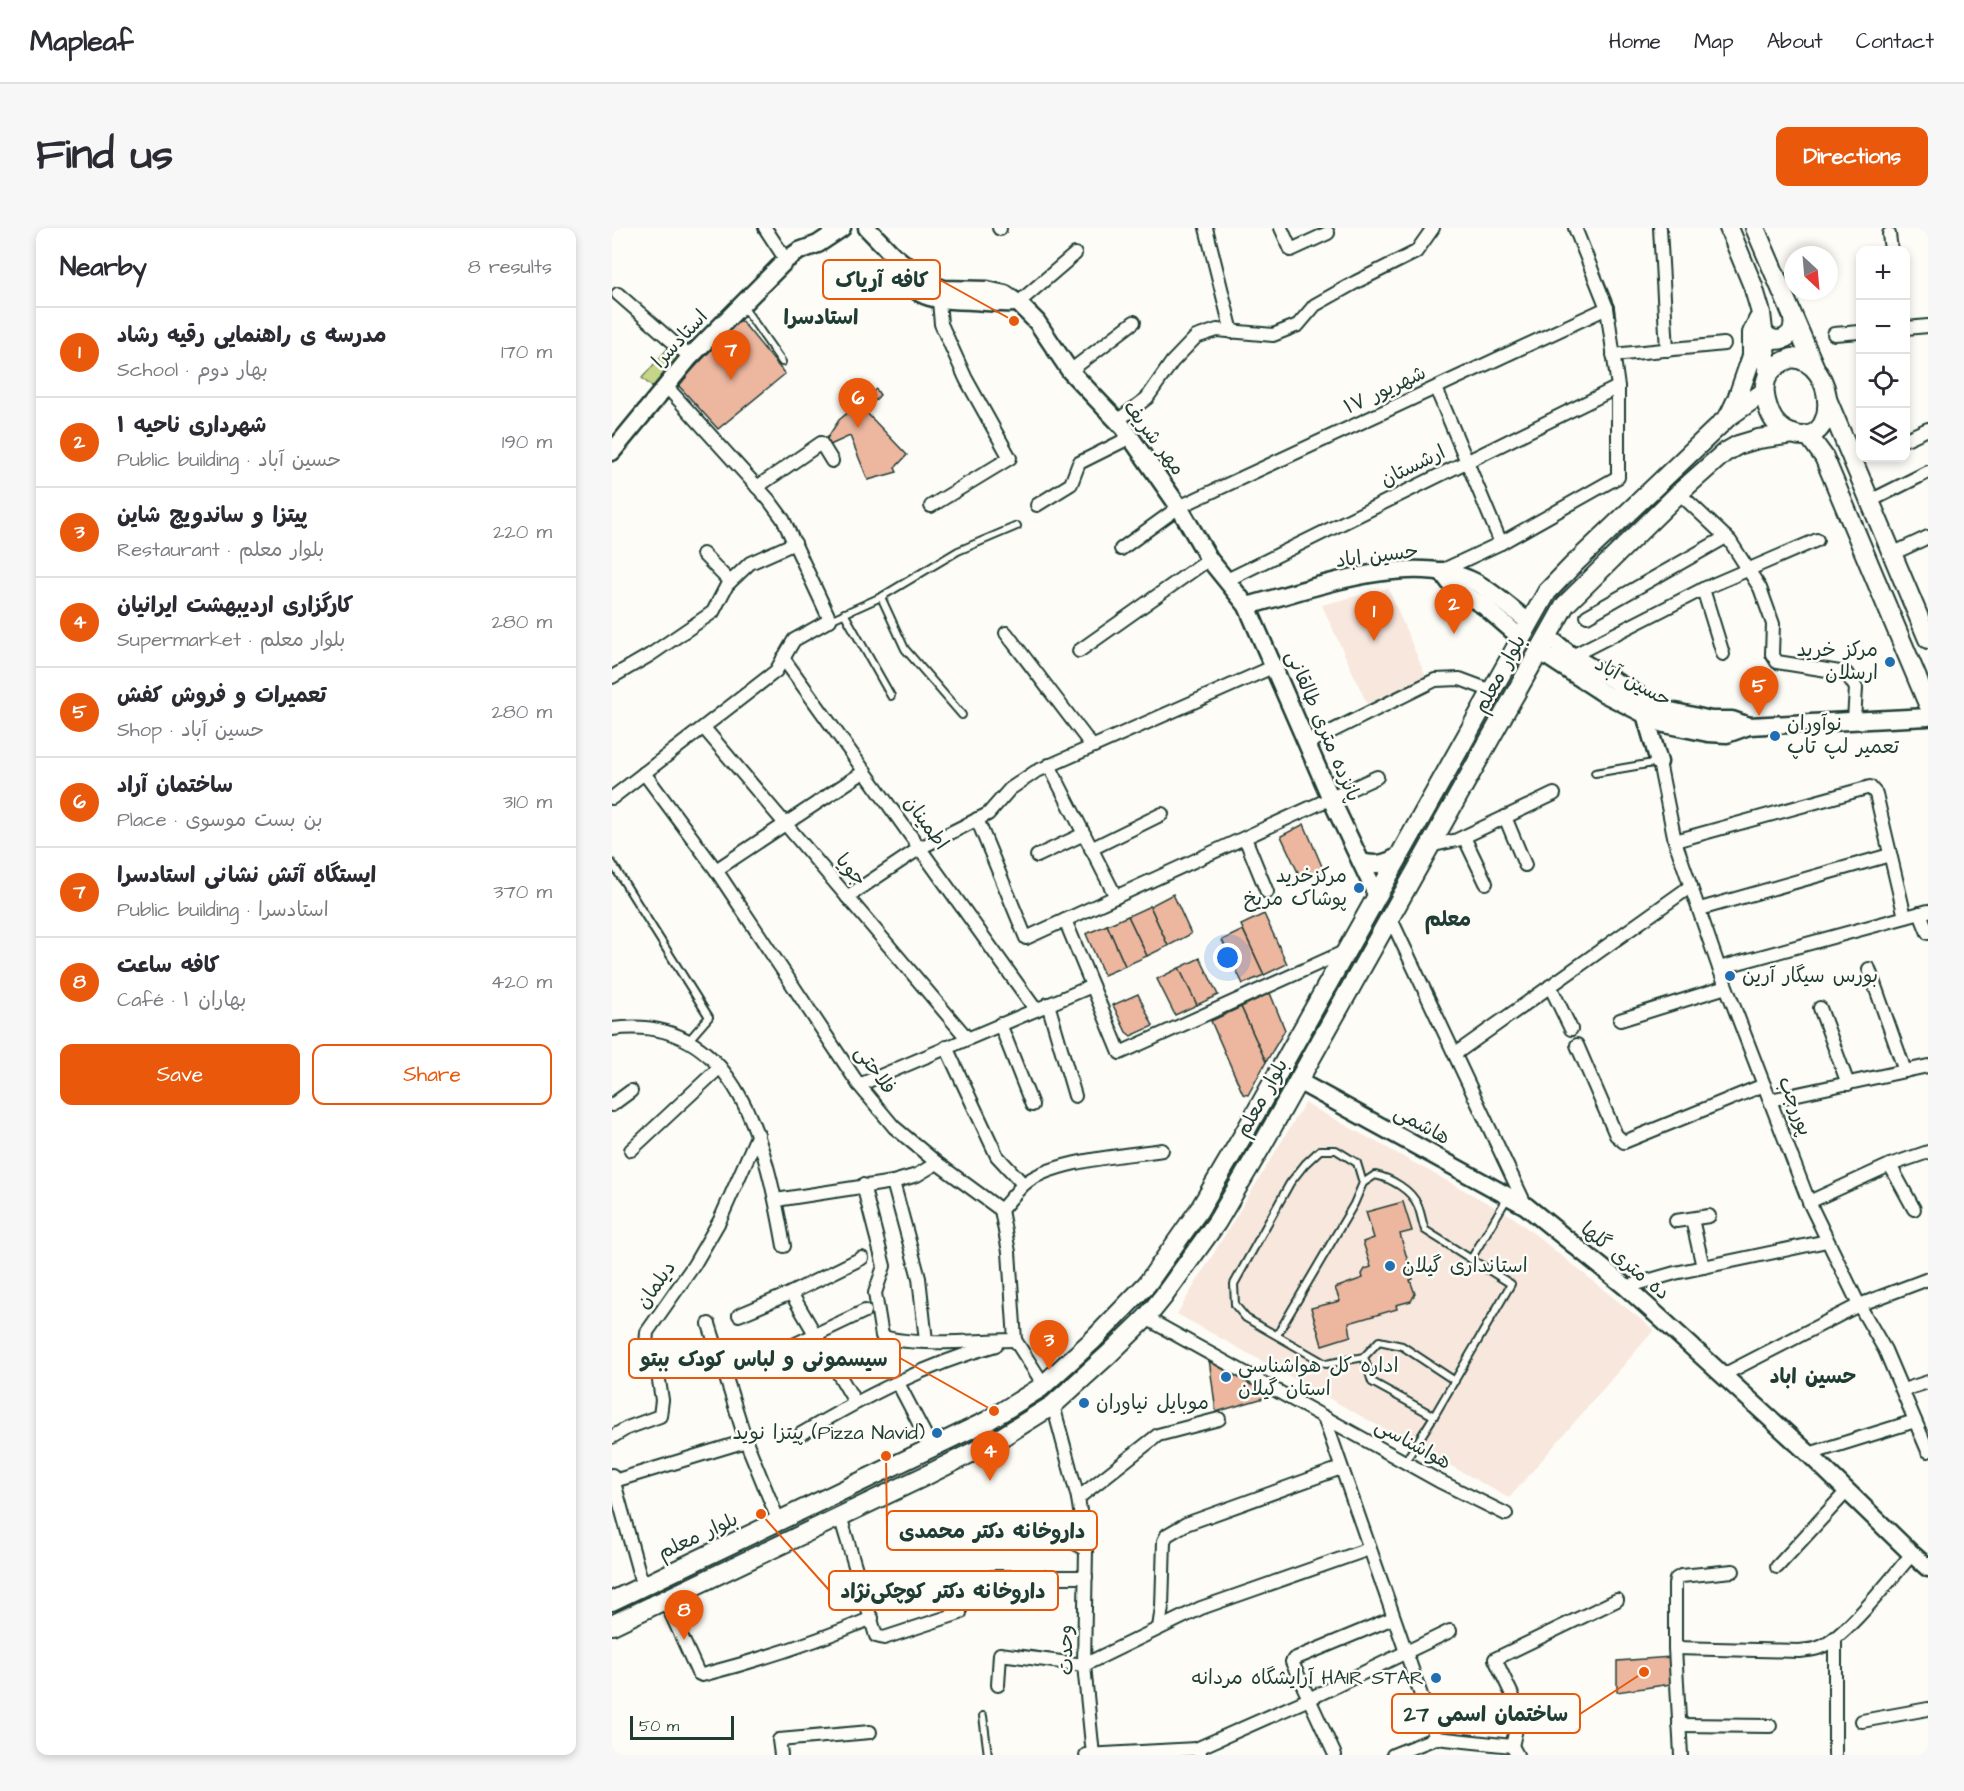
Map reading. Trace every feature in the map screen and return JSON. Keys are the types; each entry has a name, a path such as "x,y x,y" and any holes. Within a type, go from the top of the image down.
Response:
{"main road":[{"path":"1729,228 1753,286 1764,333 1773,339 1783,339 1793,329 1793,319"},
{"path":"1755,228 1827,399 1856,453"},
{"path":"1762,321 1766,384 1771,417 1777,424 1800,435 1824,457 1928,704"},
{"path":"1728,417 1752,357 1752,333 1762,321"},
{"path":"1766,384 1775,366 1792,358 1801,358 1815,368"},
{"name":"بلوار معلم","path":"612,1601 987,1421 1044,1384 1093,1340 1147,1284 1199,1210 1547,592 1728,417 1766,384"},
{"path":"1800,435 1822,425 1826,418 1827,399"},
{"name":"بلوار معلم","path":"612,1625 997,1440 1053,1405 1146,1318 1217,1222 1564,605 1679,493 1724,453 1738,445 1758,439 1800,435"},
{"path":"1860,462 1870,501 1892,554 1922,608 1928,639"},
{"path":"1526,631 1543,644"},
{"path":"1377,896 1390,917"},
{"path":"1044,1384 1053,1405"}],"street":[{"path":"765,228 792,256"},
{"name":"استادسرا","path":"612,452 690,357 792,256 827,228"},
{"name":"استادسرا","path":"792,256 818,244 842,228"},
{"name":"مهر شریف","path":"867,228 892,254 942,295 987,290 1005,294 1018,303 1036,322 1070,370 1131,437 1179,507 1209,559 1247,606"},
{"path":"1206,228 1232,332"},
{"path":"1281,228 1290,250 1328,233"},
{"path":"1117,421 1147,398 1172,362 1196,337 1217,330 1273,335 1298,325 1315,305 1416,252 1433,228"},
{"path":"1526,631 1453,587 1441,571 1501,543 1618,477 1618,387 1607,308 1575,228"},
{"path":"1660,228 1667,350"},
{"path":"1889,234 1890,246"},
{"path":"1018,303 1075,254"},
{"path":"618,294 690,357"},
{"path":"931,506 1010,458 966,379 941,324 942,295"},
{"name":"۱۷ شهریور","path":"1120,549 1179,507 1607,308"},
{"path":"1070,370 1134,322"},
{"path":"1910,328 1928,326"},
{"path":"1834,334 1856,332"},
{"path":"1613,355 1725,344"},
{"path":"612,798 776,671 794,640 830,620 783,519 666,386"},
{"name":"ارشستان","path":"1225,580 1618,387"},
{"path":"1436,388 1501,543"},
{"path":"1910,437 1928,429"},
{"path":"1037,505 1071,484 1079,463 1131,437"},
{"path":"757,487 821,443 832,461"},
{"path":"1870,501 1928,472"},
{"path":"1679,493 1726,537 1760,588 1773,624 1772,654 1777,662 1846,673 1856,688 1854,720"},
{"path":"1587,616 1726,537"},
{"path":"1892,554 1928,537"},
{"path":"1572,656 1703,589 1817,540"},
{"path":"612,677 651,655 713,612 730,582 750,563 795,543"},
{"path":"703,554 730,582"},
{"path":"1079,651 1209,559"},
{"name":"حسین اباد","path":"1247,606 1337,580 1405,570 1441,571 1475,582 1506,606 1526,631"},
{"path":"1703,589 1723,654"},
{"name":"پانزده متری طالقانی","path":"1247,606 1331,799 1377,896"},
{"path":"1006,633 1092,746"},
{"name":"حسین آباد","path":"1543,644 1572,656 1646,708"},
{"name":"حسین آباد","path":"1543,644 1603,693 1708,733 1727,734 1749,726 1928,717"},
{"name":"اطمینان","path":"783,658 1036,1010"},
{"path":"847,897 920,848 988,814 1010,789 1035,772 1275,666"},
{"path":"1308,743 1435,680 1460,680 1492,691"},
{"name":"پوررجب","path":"1646,708 1675,841 1726,987 1809,1202 1859,1305 1885,1350 1928,1451"},
{"name":"پوررجب","path":"1659,762 1663,716"},
{"name":"جویا","path":"704,728 967,1038"},
{"path":"1049,765 1116,897"},
{"path":"716,870 865,771"},
{"name":"فلاحتی","path":"644,773 716,870 859,1085 894,1127 937,1163 1001,1210"},
{"path":"977,819 1026,938 1377,777"},
{"path":"1675,841 1870,787 1876,794 1905,917"},
{"path":"1429,846 1464,837 1554,794"},
{"path":"1091,849 1162,814"},
{"path":"1505,817 1525,865"},
{"path":"1037,856 1084,834"},
{"path":"1464,837 1486,883"},
{"path":"1245,838 1267,892"},
{"path":"1700,909 1890,855"},
{"path":"1361,862 1372,865 1384,864 1399,856"},
{"path":"1455,1054 1691,886"},
{"path":"1719,968 1924,912 1928,933"},
{"name":"ده متری گلها","path":"1390,917 1526,1206 1626,1287 1809,1454 1928,1568"},
{"path":"1065,920 1120,1053 1347,950"},
{"path":"1869,969 1905,1071"},
{"path":"859,1085 1092,986"},
{"path":"1550,986 1571,1029"},
{"path":"1620,1020 1726,987"},
{"path":"1048,1004 1075,1096"},
{"path":"1820,1008 1848,1084"},
{"path":"1000,1024 1032,1105"},
{"path":"612,1029 633,1026 659,1028 689,1040 720,1067 741,1096 758,1134 776,1200 784,1246"},
{"path":"1577,1045 1616,1136 1624,1142 1764,1085"},
{"path":"946,1047 997,1156 1023,1184"},
{"path":"1770,1100 1928,1066"},
{"path":"631,1150 720,1067"},
{"name":"هاشمی","path":"1298,1081 1526,1206"},
{"path":"612,1105 631,1091"},
{"name":"دیلمان","path":"612,1437 627,1428 660,1416 662,1400 658,1374 646,1346 647,1332 694,1265 720,1220 758,1134"},
{"path":"1044,1384 1015,1340 1009,1252 1001,1210 1023,1184 1047,1170 1161,1150"},
{"path":"1809,1202 1890,1165 1928,1152"},
{"path":"776,1200 893,1182 917,1174 937,1163"},
{"path":"1890,1165 1914,1209"},
{"path":"893,1182 919,1278 926,1341"},
{"path":"863,1185 884,1266 875,1293 882,1336 892,1340 1015,1340"},
{"path":"1676,1221 1709,1216"},
{"path":"1692,1219 1703,1267"},
{"path":"1626,1287 1703,1267 1827,1241"},
{"path":"739,1315 791,1293 862,1258"},
{"path":"1723,1375 1859,1305 1928,1279"},
{"path":"791,1293 855,1402"},
{"path":"762,1360 865,1311"},
{"name":"هواشناسی","path":"1146,1318 1405,1462 1506,1514"},
{"path":"710,1324 746,1441 779,1522"},
{"path":"801,1434 855,1402 961,1354 1015,1340"},
{"path":"1903,1390 1928,1382"},
{"path":"898,1383 932,1448"},
{"name":"وحدت","path":"1053,1405 1078,1498 1086,1550 1084,1665 1090,1755"},
{"path":"1323,1417 1436,1738"},
{"path":"1078,1498 1158,1435 1219,1419"},
{"path":"1809,1454 1915,1420"},
{"path":"643,1587 613,1478 746,1441"},
{"path":"1159,1628 1164,1541 1167,1535 1186,1524 1341,1468"},
{"path":"1777,1567 1847,1491"},
{"path":"840,1516 876,1636 880,1639 960,1613"},
{"path":"994,1524 1041,1523 1086,1550"},
{"path":"998,1685 1000,1654 1084,1665 1201,1608 1369,1549"},
{"path":"1675,1648 1800,1651 1820,1648 1857,1618 1912,1554"},
{"path":"1681,1755 1675,1648 1676,1579 1681,1576 1734,1571"},
{"path":"992,1577 1086,1577"},
{"path":"664,1600 698,1673 702,1675 766,1658 872,1618"},
{"path":"1393,1755 1436,1738 1515,1750 1517,1725 1515,1701 1495,1659 1617,1600"},
{"path":"1335,1755 1292,1662 1294,1659 1393,1618"},
{"path":"1090,1755 1199,1752 1450,1631"},
{"path":"1835,1638 1835,1755"},
{"path":"1862,1721 1928,1709"},
{"path":"1679,1725 1770,1726"},
{"path":"781,1755 779,1740 870,1732"}],"lane":[{"path":"742,305 782,362"},
{"path":"830,620 881,597 958,551 1017,526"},
{"path":"881,597 905,649 962,715"},
{"path":"844,614 891,696"},
{"path":"1594,774 1659,762"},
{"path":"612,863 709,1017 689,1040"},
{"path":"1363,1183 1357,1163 1336,1150 1320,1150 1305,1164 1290,1183 1234,1284 1235,1305 1246,1318 1326,1364 1364,1357 1379,1341 1402,1346 1455,1381"},
{"path":"1277,1335 1354,1204 1363,1183 1375,1175 1385,1177 1410,1193 1418,1204 1425,1230 1511,1284 1405,1462"},
{"path":"1471,1259 1508,1197"},
{"path":"1364,1357 1372,1382 1434,1416"},
{"path":"983,1716 988,1755"}],"shaded area":[{"path":"1388,588 1426,677 1367,704 1322,605"},
{"name":"استانداری گیلان","path":"1305,1103 1513,1217 1654,1330 1509,1498 1177,1314"}],"green space":[{"path":"669,347 679,356 652,387 642,378"}],"building":[{"path":"740,319 785,374 718,429 678,385"},
{"path":"876,389 880,395 865,411 907,455 895,468 897,472 868,480 850,436 830,445 826,440 839,420"},
{"path":"1304,824 1324,871 1302,881 1281,836"},
{"path":"1173,894 1191,934 1168,946 1150,906"},
{"path":"1150,906 1168,946 1147,956 1128,916"},
{"path":"1264,914 1287,964 1264,975 1241,925"},
{"path":"1128,916 1147,956 1125,966 1107,925"},
{"path":"1107,925 1125,966 1104,975 1086,934"},
{"path":"1243,930 1264,975 1243,984 1222,940"},
{"path":"1200,958 1218,995 1197,1005 1179,968"},
{"path":"1179,968 1197,1005 1175,1015 1157,979"},
{"path":"1270,993 1285,1030 1266,1062 1241,1007"},
{"path":"1138,994 1153,1026 1131,1036 1126,1032 1113,1005"},
{"path":"1241,1007 1266,1062 1248,1095 1243,1094 1211,1021"},
{"path":"1403,1202 1412,1231 1400,1234 1415,1294 1411,1301 1396,1305 1397,1309 1349,1323 1351,1336 1322,1345 1311,1308 1340,1301 1335,1288 1363,1278 1362,1274 1365,1269 1371,1267 1363,1242 1374,1238 1366,1212"},
{"name":"اداره کل هواشناسی استان گیلان","path":"1209,1359 1274,1395 1216,1412"},
{"path":"1671,1657 1671,1684 1617,1692 1617,1661"}],"place":[{"name":"کافه آریاک","path":"1014,321"},
{"name":"ایستگاه آتش نشانی استادسرا","path":"731,380"},
{"name":"ساختمان آراد","path":"858,428"},
{"name":"شهرداری ناحیه ۱","path":"1454,634"},
{"name":"مدرسه ی راهنمایی رقیه رشاد","path":"1374,641"},
{"name":"مرکز خرید ارسلان","path":"1890,662"},
{"name":"تعمیرات و فروش کفش","path":"1759,716"},
{"name":"نوآوران تعمیر لپ تاپ","path":"1775,736"},
{"name":"مرکزخرید پوشاک مریخ","path":"1359,888"},
{"name":"بورس سیگار آرین","path":"1730,976"},
{"name":"استانداری گیلان","path":"1390,1266"},
{"name":"پیتزا و ساندویچ شاین","path":"1049,1370"},
{"name":"اداره کل هواشناسی استان گیلان","path":"1226,1377"},
{"name":"موبایل نیاوران","path":"1084,1403"},
{"name":"سیسمونی و لباس کودک ببتو","path":"994,1411"},
{"name":"پیتزا نوید (Pizza Navid)","path":"937,1433"},
{"name":"داروخانه دکتر محمدی","path":"886,1456"},
{"name":"کارگزاری اردیبهشت ایرانیان","path":"990,1481"},
{"name":"داروخانه دکتر کوچکی‌نژاد","path":"761,1514"},
{"name":"کافه ساعت","path":"684,1640"},
{"name":"ساختمان اسمی 27","path":"1644,1672"},
{"name":"آرایشگاه مردانه HAIR STAR","path":"1436,1678"}],"district":[{"name":"استادسرا","path":"821,317"},
{"name":"معلم","path":"1448,919"},
{"name":"حسین اباد","path":"1813,1376"}]}
